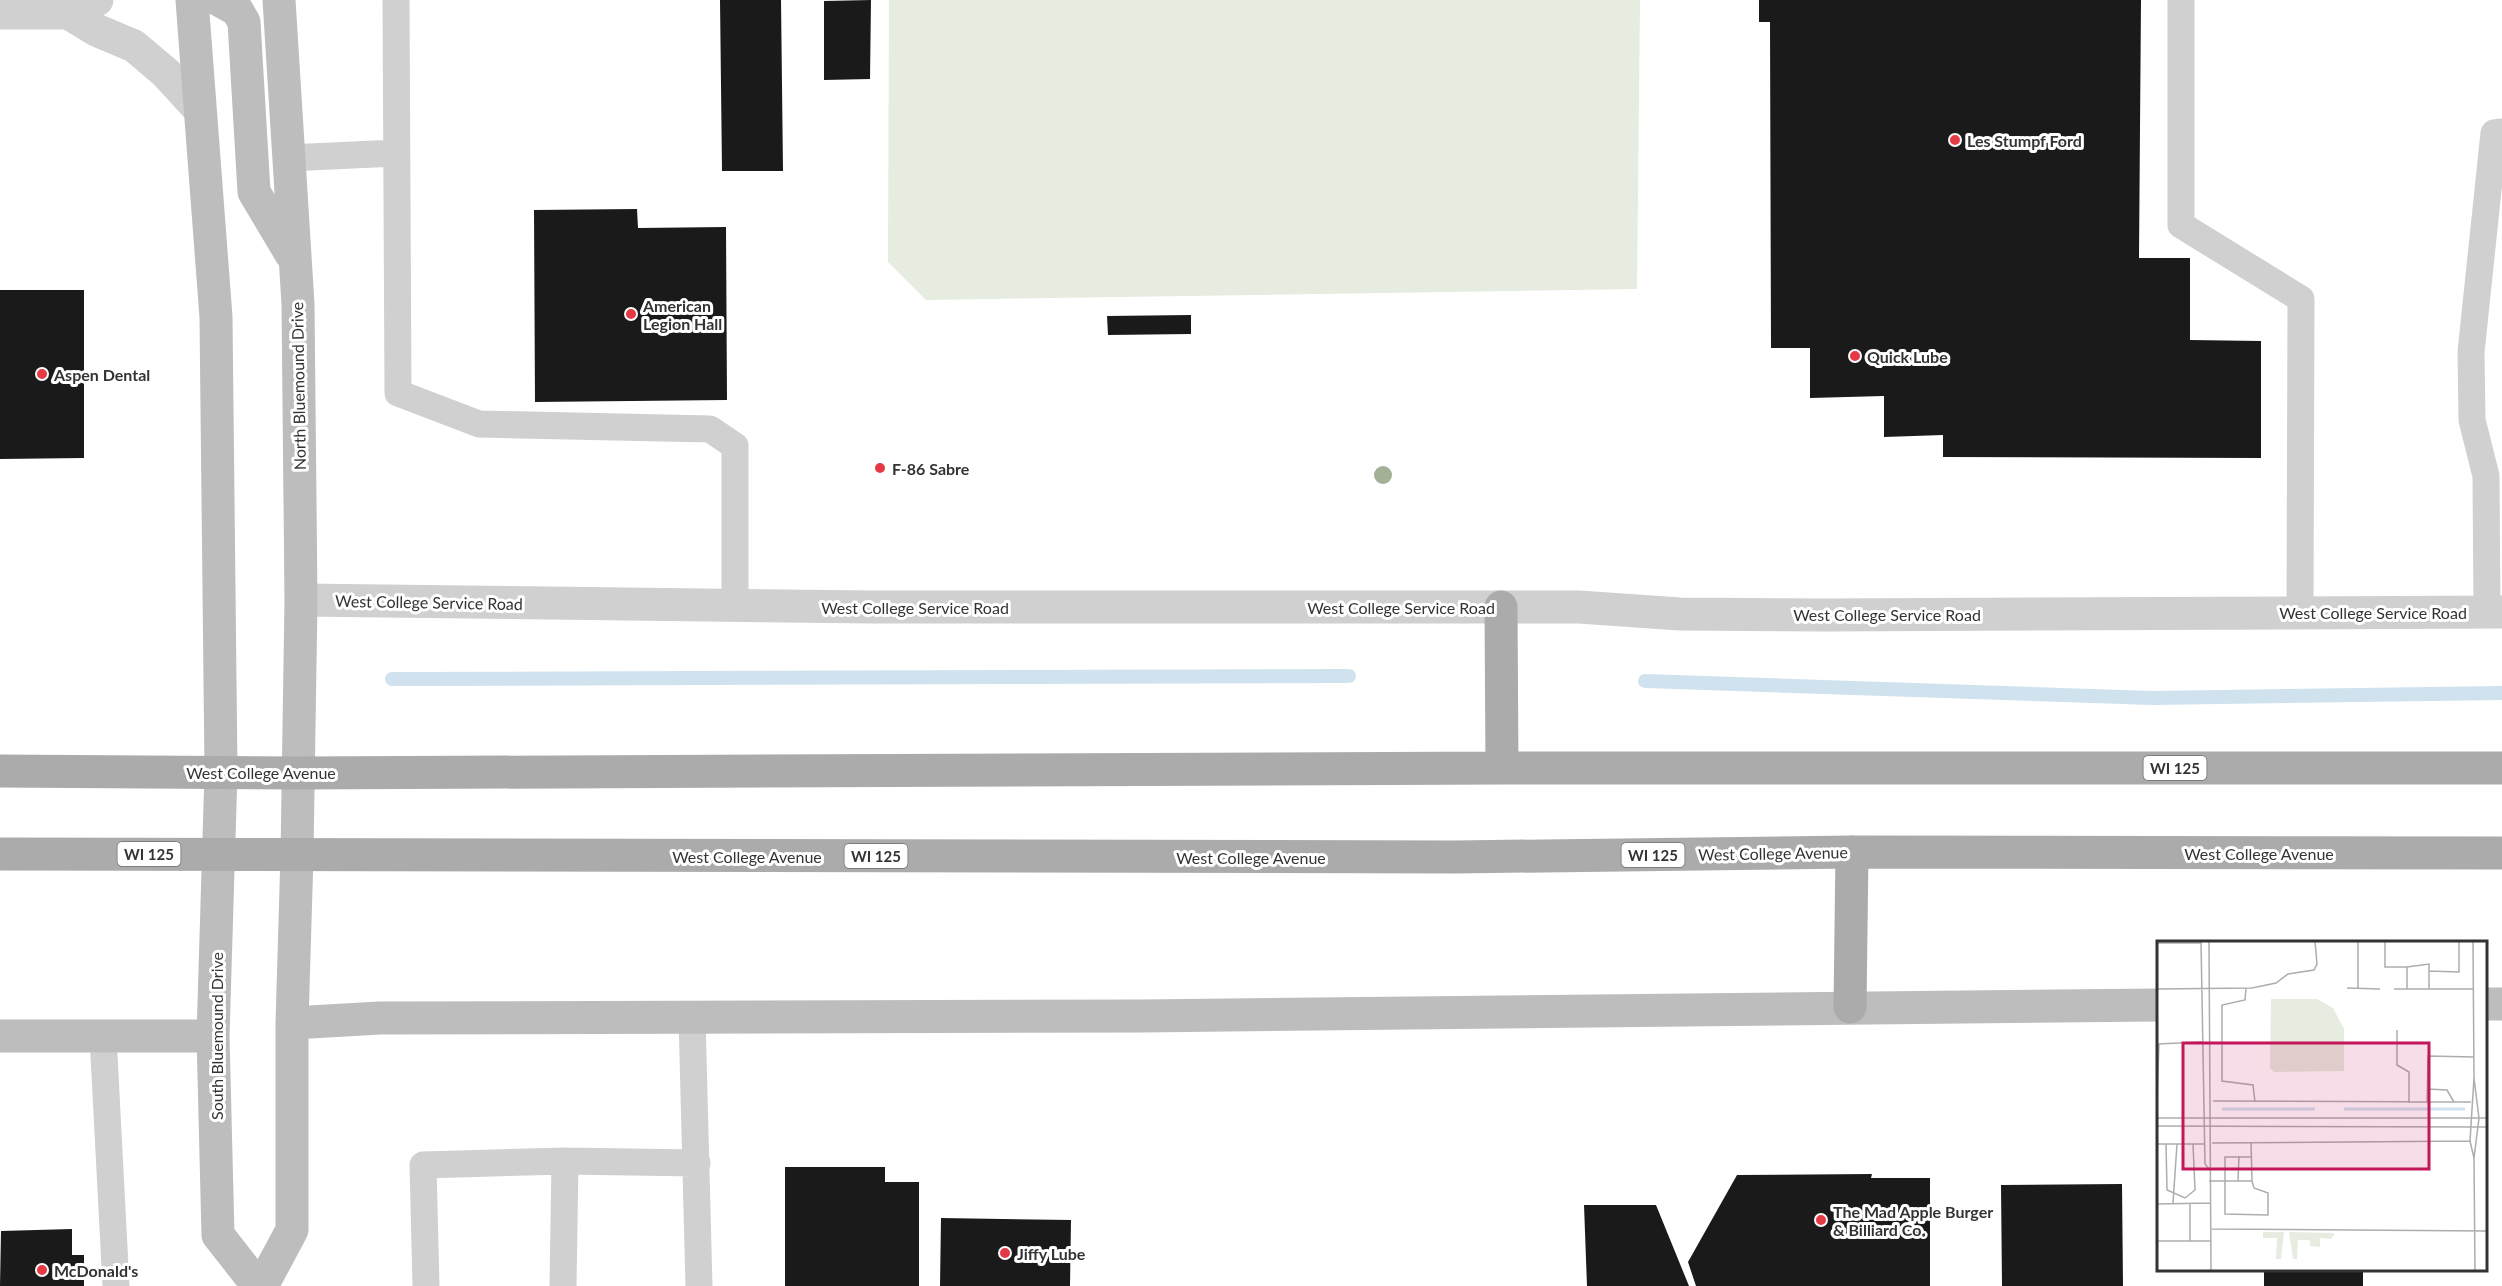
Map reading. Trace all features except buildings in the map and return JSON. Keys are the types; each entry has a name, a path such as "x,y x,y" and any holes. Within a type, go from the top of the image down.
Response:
{"main road":[{"path":"192,0 216,317 220,772"},
{"path":"219,0 237,10 244,22 254,192 295,261"},
{"name":"North Bluemound Drive","path":"279,0 298,304 301,600 298,773"},
{"path":"1501,607 1502,768"},
{"name":"West College Avenue","path":"0,771 298,773 1502,768 2502,768"},
{"name":"South Bluemound Drive","path":"220,772 213,1036 218,1235 260,1286 291,1230 292,1023 298,773"},
{"path":"1850,1006 1851,852"},
{"name":"West College Avenue","path":"0,854 1455,857 1851,852 2502,853"},
{"path":"292,1023 380,1018 1142,1016 1850,1006 2157,1005"},
{"path":"0,1036 213,1036"}],"street":[{"path":"0,13 83,7 96,30 134,46 166,73 199,109"},
{"name":"West College Service Road","path":"301,600 735,606 1578,607 1680,614 2495,612"}],"lane":[{"path":"396,0 398,393 478,424 710,429 735,446 735,606"},
{"path":"2181,0 2181,225 2301,299 2300,612"},
{"path":"2495,612 2494,477 2472,420 2470,352 2498,133"},
{"path":"288,158 396,153"},
{"path":"692,1017 699,1286"},
{"path":"103,1036 116,1286"},
{"path":"426,1286 423,1165 565,1161 697,1163"},
{"path":"563,1286 565,1161"}],"shaded area":[{"path":"889,0 1640,0 1637,289 926,300 888,262"}],"waterway":[{"path":"392,679 1349,676"},
{"path":"1645,681 2152,698 2502,693"}],"place":[{"name":"Les Stumpf Ford","path":"1955,140"},
{"name":"American Legion Hall","path":"631,314"},
{"name":"Quick Lube","path":"1855,356"},
{"name":"Aspen Dental","path":"42,374"},
{"name":"F-86 Sabre","path":"880,468"},
{"name":"The Mad Apple Burger & Billiard Co.","path":"1821,1220"},
{"name":"Jiffy Lube","path":"1005,1253"},
{"name":"McDonald's","path":"42,1270"}]}
